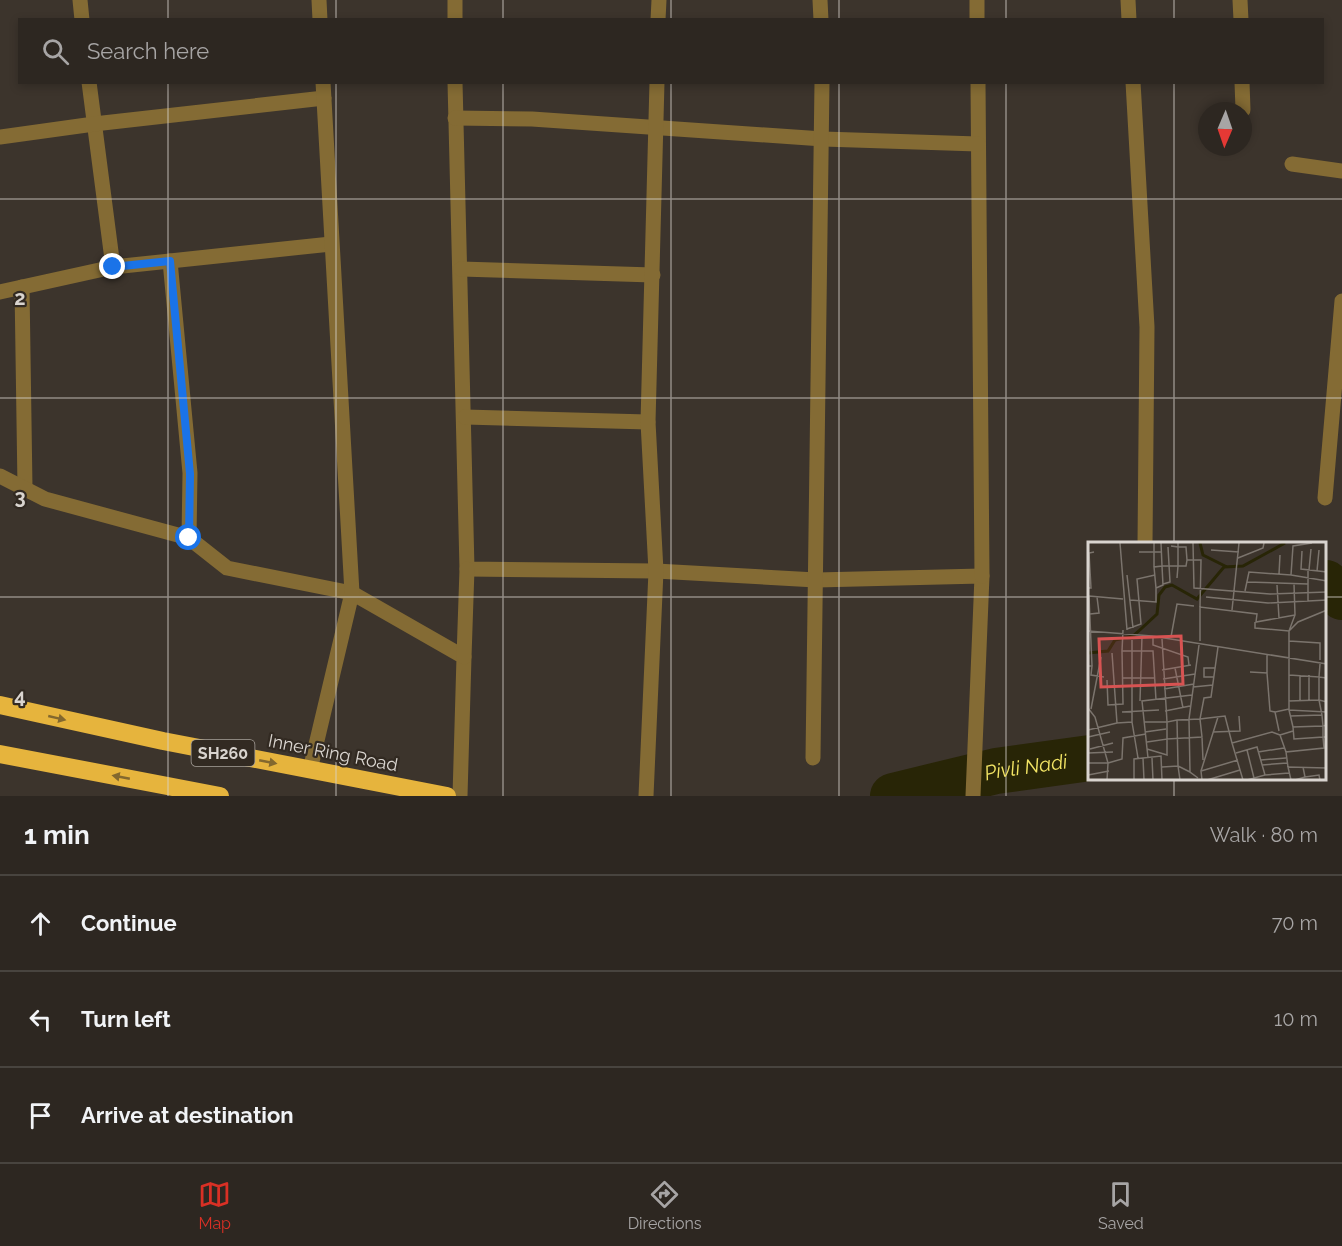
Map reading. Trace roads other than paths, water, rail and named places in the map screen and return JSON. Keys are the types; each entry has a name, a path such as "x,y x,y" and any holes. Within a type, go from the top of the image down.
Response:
{"highway":[{"name":"Inner Ring Road","path":"0,705 163,741 447,796"},
{"name":"SH260","path":"0,754 163,791 220,796"}],"street":[{"path":"80,0 82,18"},
{"path":"319,0 320,18"},
{"path":"455,0 455,18"},
{"path":"658,18 659,0"},
{"path":"820,0 821,18"},
{"path":"977,0 977,18"},
{"path":"1128,0 1129,18"},
{"path":"1240,0 1240,18"},
{"path":"89,84 113,267"},
{"path":"455,84 467,569 460,796"},
{"path":"646,796 656,571 648,422 657,84"},
{"path":"813,758 822,84"},
{"path":"973,796 982,576 978,343 978,84"},
{"path":"1133,84 1147,327 1146,542"},
{"path":"1242,84 1243,102"},
{"path":"0,137 323,90 352,593 310,770"},
{"path":"454,118 532,118 657,129 823,139 978,144"},
{"path":"1292,164 1342,171"},
{"path":"0,292 113,267 331,244"},
{"path":"170,261 190,474 189,538"},
{"path":"461,269 653,275"},
{"path":"22,287 25,488"},
{"path":"1325,498 1342,301"},
{"path":"465,417 648,422"},
{"path":"0,476 45,499 189,538 227,568 352,593 464,657"},
{"path":"467,569 656,571 816,580 982,576"}],"waterway":[{"name":"Pivli Nadi","path":"1327,584 1342,597"},
{"name":"Pivli Nadi","path":"893,796 996,771 1088,758"}]}
